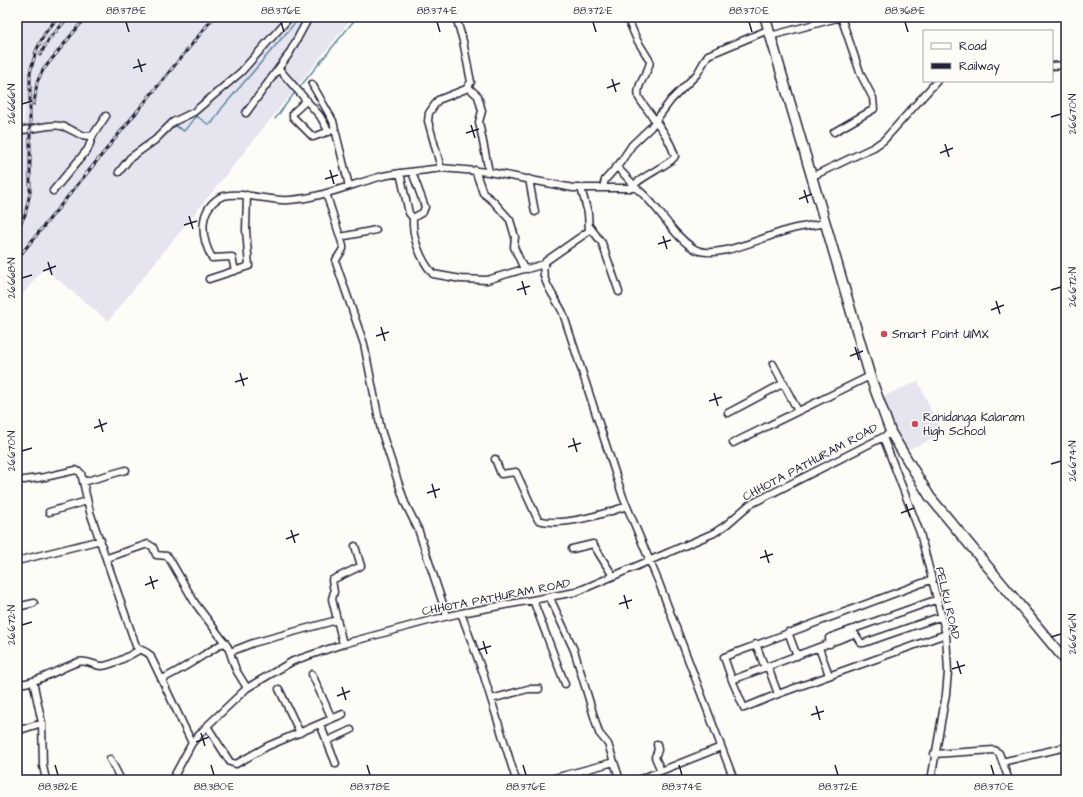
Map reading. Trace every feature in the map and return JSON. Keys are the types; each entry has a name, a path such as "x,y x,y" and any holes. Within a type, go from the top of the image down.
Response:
{"highway":[{"path":"765,17 887,435 930,497 1066,661"}],"street":[{"path":"119,172 130,158 155,140 173,122 194,112 241,72 290,17"},
{"path":"246,113 296,44 309,17"},
{"path":"441,168 428,121 429,113 438,100 468,87 471,78 456,17"},
{"path":"235,271 232,257 214,258 210,255 203,230 203,219 208,208 220,198 226,196 247,195 273,200 288,200 326,193 400,173 441,168 489,172 581,188 633,186 663,164 674,159 670,142 638,94 639,85 650,61 637,40 627,17"},
{"path":"603,187 605,180 617,167 632,145 656,120 671,100 697,74 708,55 769,33 841,17 861,75 873,98 874,109 834,132"},
{"path":"1053,66 1066,65"},
{"path":"279,69 332,131 349,186"},
{"path":"812,176 874,147 896,128 937,82"},
{"path":"312,84 328,110 334,124 332,131"},
{"path":"468,87 478,96 482,111 479,122 489,172"},
{"path":"307,100 292,113 293,117 311,137 332,131"},
{"path":"53,191 88,149 93,135 106,116"},
{"path":"17,130 30,130 60,125 80,135 93,135"},
{"path":"617,167 686,242 700,252 709,253 733,248 795,228 826,223"},
{"path":"475,170 483,194 493,200 510,220 515,237 514,247 524,269"},
{"path":"412,172 425,207 423,212 413,218"},
{"path":"400,173 409,213 413,218 419,252 434,274 461,279 487,280 544,264 586,234 590,226"},
{"path":"529,179 535,212"},
{"path":"581,188 590,226 602,243 619,292"},
{"path":"326,193 343,250 337,257 336,263 364,344 378,418 406,503 423,543 447,616"},
{"path":"209,279 249,266 246,230 247,195"},
{"path":"340,237 376,230"},
{"path":"544,264 547,285 563,312 626,506 649,560 734,780"},
{"path":"773,364 798,411"},
{"path":"733,443 870,376"},
{"path":"728,413 784,383"},
{"name":"CHHOTA PATHURAM ROAD","path":"172,780 192,743 207,726 247,688 293,661 343,644 447,616 576,592 714,533 726,525 749,505 887,435"},
{"name":"PELKU ROAD","path":"887,435 920,532 946,634 948,672 946,694 944,713 934,754 931,780"},
{"path":"495,459 501,474 516,472 538,520 566,521 608,513 626,506"},
{"path":"24,480 76,470 81,473 87,501 136,646 139,650 150,655 192,743"},
{"path":"83,482 126,470"},
{"path":"49,512 87,501"},
{"path":"17,561 101,540"},
{"path":"106,558 148,544 153,547 156,555 167,556 196,603 225,642 236,670 247,688"},
{"path":"572,549 593,544 613,576"},
{"path":"343,644 332,600 334,592 332,580 361,566 355,546"},
{"path":"933,579 725,656 732,680 744,708 829,675 946,634"},
{"path":"550,598 578,660 599,733 608,744 620,780"},
{"path":"830,644 831,637 938,599"},
{"path":"533,600 565,684"},
{"path":"17,607 34,602"},
{"path":"461,613 491,699 516,780"},
{"path":"732,680 855,634 861,643 864,643 942,616"},
{"path":"230,652 253,643 337,620"},
{"path":"788,632 797,656"},
{"path":"162,679 176,673 200,656 225,642"},
{"path":"756,644 778,694"},
{"path":"819,648 829,675"},
{"path":"17,684 33,681 79,662 88,662 99,666 107,665 139,650"},
{"path":"312,674 332,719"},
{"path":"33,681 42,723 43,766 46,780"},
{"path":"280,689 300,733"},
{"path":"491,699 528,689 539,689"},
{"path":"207,726 230,762 233,764 343,714"},
{"path":"17,731 42,723"},
{"path":"320,724 336,764"},
{"path":"327,741 351,730"},
{"path":"657,744 657,752 655,757 661,771"},
{"path":"638,780 721,747"},
{"path":"1002,761 1066,747"},
{"path":"934,754 994,750 999,753 1009,780"},
{"path":"110,759 121,780"},
{"path":"547,780 614,762"}],"shaded area":[{"path":"17,17 353,17 108,321 44,268 17,301 17,210 22,192 24,103 17,103"},
{"name":"Ranidanga Kalaram High School","path":"918,381 942,435 905,451 882,397"}],"waterway":[{"path":"174,125 184,131 196,116 208,124 212,123 222,108 300,17"},
{"path":"299,88 357,17"},
{"path":"275,119 296,91"}],"railway":[{"path":"17,230 25,215 30,193 30,73 36,51 45,33 58,17"},
{"path":"40,55 49,39 69,17"},
{"path":"34,104 37,82 43,70 86,17"},
{"path":"17,259 214,17"}],"place":[{"name":"Smart Point U1MX","path":"884,334"},
{"name":"Ranidanga Kalaram High School","path":"915,424"}]}
